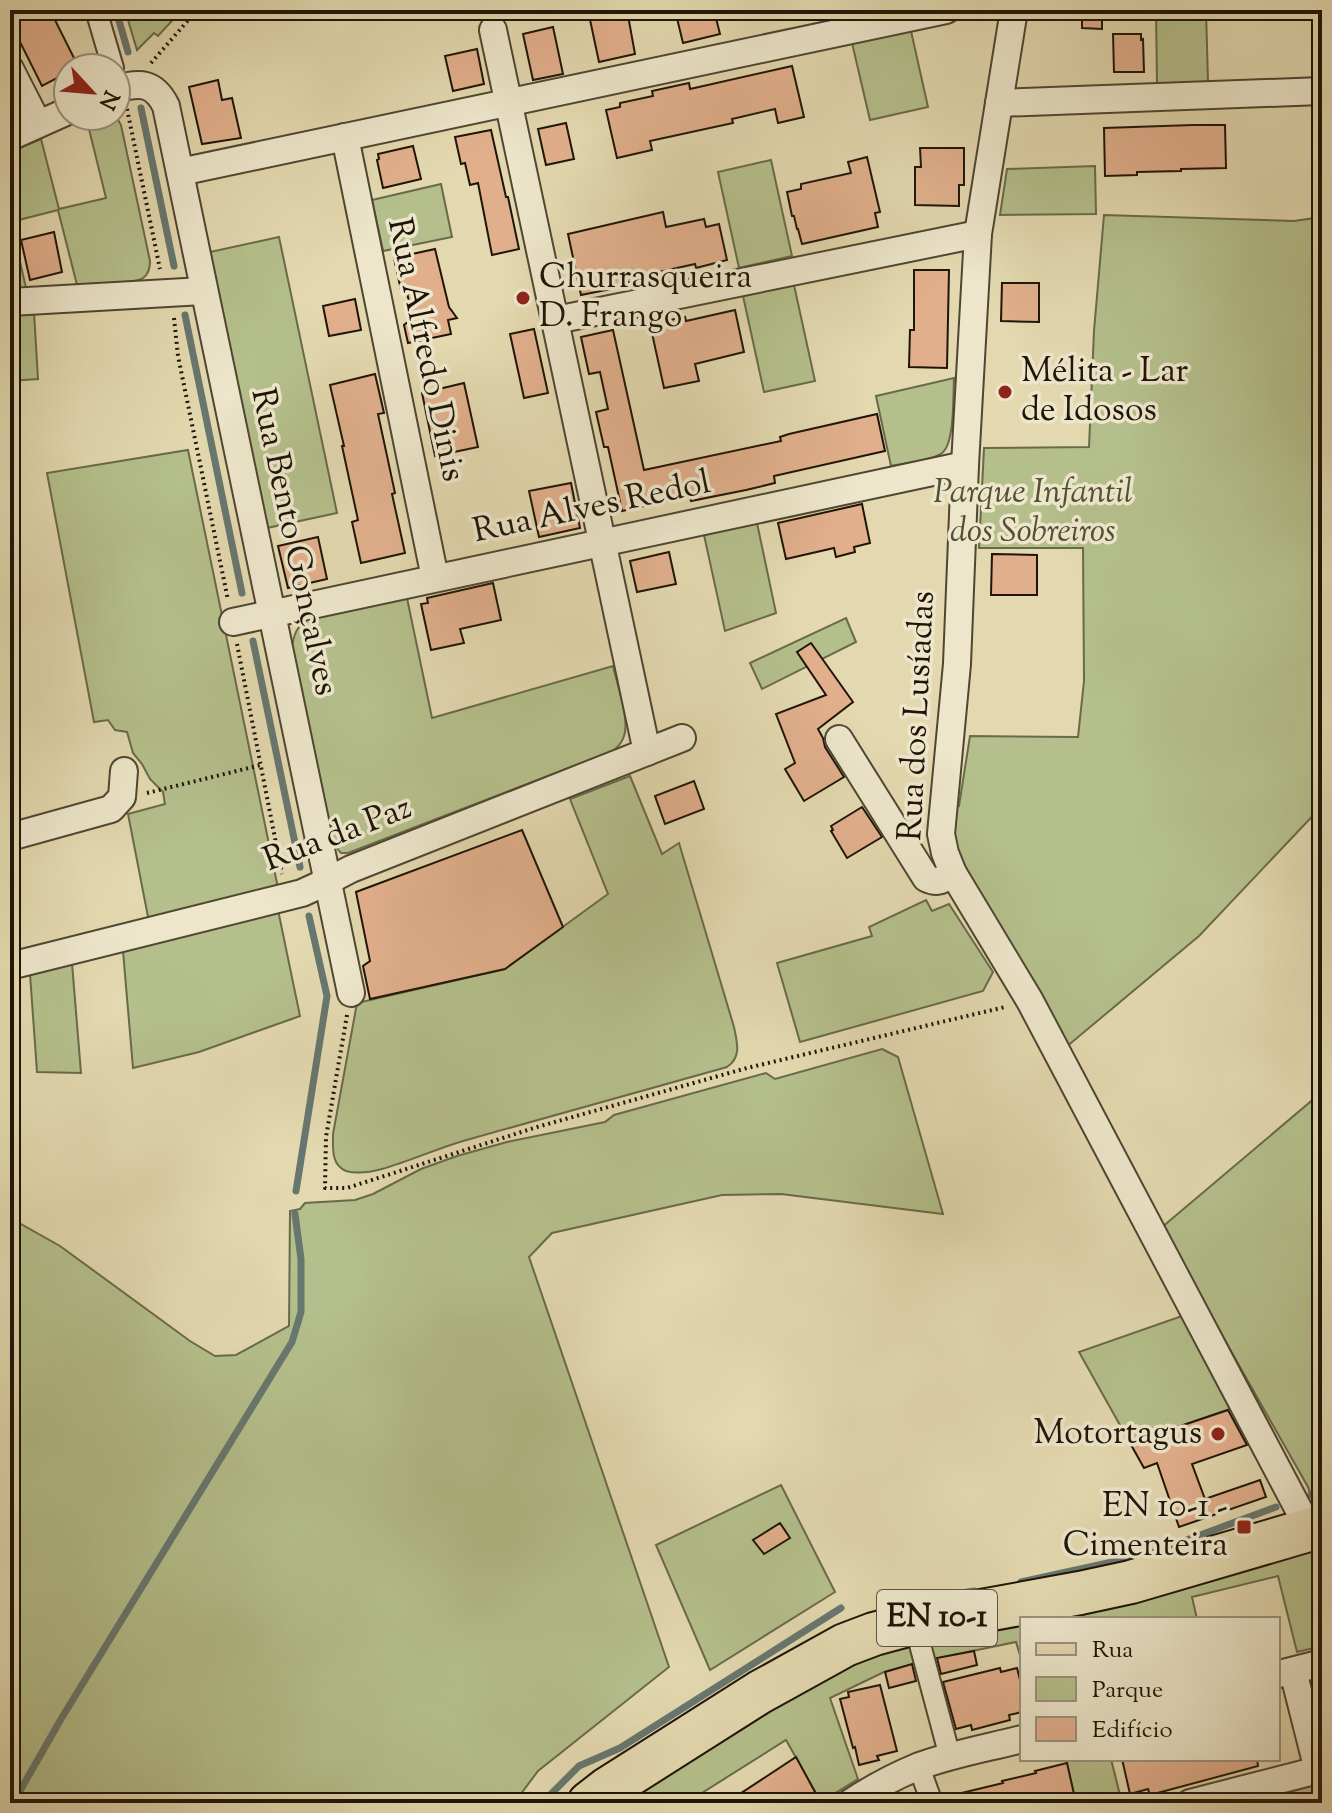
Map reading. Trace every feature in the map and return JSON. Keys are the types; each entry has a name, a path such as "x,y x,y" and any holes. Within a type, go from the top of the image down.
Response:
{"main road":[{"name":"EN 10-1","path":"589,1803 760,1692 834,1651 874,1634 915,1623 1131,1582 1316,1527"}],"street":[{"path":"96,10 109,52"},
{"path":"180,172 946,10"},
{"name":"Rua dos Lusíadas","path":"1014,10 978,234 957,664 941,834 953,873 1030,1001 1316,1527"},
{"path":"493,30 647,752"},
{"path":"10,69 38,124"},
{"name":"Rua Bento Gonçalves","path":"132,84 154,90 166,106 180,172 194,292 272,612 351,993"},
{"path":"999,103 1322,91"},
{"path":"10,137 52,118"},
{"name":"Rua Alfredo Dinis","path":"345,137 435,578"},
{"path":"556,320 978,234"},
{"path":"10,302 194,292"},
{"name":"Rua Alves Redol","path":"233,622 965,465"},
{"name":"Rua da Paz","path":"10,966 302,893 351,869 682,738"},
{"path":"839,739 926,878 940,881 953,873"},
{"path":"10,837 111,809 122,797 124,771"},
{"path":"918,1637 950,1757"},
{"path":"1190,1803 1320,1770 1285,1673 1322,1663"},
{"path":"850,1803 919,1767 1020,1740"},
{"path":"919,1767 932,1803"}],"path":[{"path":"132,70 197,10"},
{"path":"131,132 159,267 167,285 194,292"},
{"path":"194,292 177,305 174,317 178,356 287,896"},
{"path":"122,797 159,791 261,765"},
{"path":"351,993 326,1137 325,1188 347,1188 537,1127 747,1068 1030,1001"}],"green space":[{"path":"125,10 182,10 158,36 154,33 137,50"},
{"path":"1156,10 1206,10 1208,82 1157,84"},
{"path":"911,31 928,107 870,120 852,43"},
{"path":"90,132 122,132 150,261 148,273 143,278 130,282 77,285 58,210 11,222 26,288 10,288 10,152 41,139 59,209 106,198"},
{"path":"771,160 792,256 739,268 718,172"},
{"path":"1095,166 1096,214 1000,215 1007,169"},
{"path":"441,184 452,237 383,251 372,200"},
{"name":"Parque Infantil dos Sobreiros","path":"1104,215 1294,221 1322,217 1322,806 1199,936 1065,1048 1030,975 961,870 952,827 955,806 959,806 970,736 1078,737 1084,681 1083,548 979,548 984,448 1089,447 1094,331"},
{"path":"279,237 337,513 267,528 210,252"},
{"path":"794,285 815,381 764,392 743,296"},
{"path":"34,312 38,379 10,381 10,313"},
{"path":"954,378 951,429 946,448 931,458 891,466 876,396"},
{"path":"188,450 278,888 149,922 128,814 165,804 163,792 133,753 127,732 115,730 108,720 94,722 47,473"},
{"path":"757,523 776,613 725,631 704,535"},
{"path":"407,598 432,718 613,666 624,712 624,736 613,751 348,853 341,853 333,843 292,649 293,639 299,627 310,618"},
{"path":"846,618 856,642 762,689 750,663"},
{"path":"630,776 662,854 679,843 734,1027 735,1059 727,1067 463,1141 382,1169 359,1172 341,1168 334,1156 333,1134 357,1003 505,969 608,894 570,799"},
{"path":"926,900 932,911 949,904 993,972 983,991 800,1042 777,963 872,936 869,927"},
{"path":"278,910 300,1016 199,1052 133,1068 123,951"},
{"path":"72,963 81,1073 37,1072 30,974"},
{"path":"882,1049 898,1057 943,1214 781,1194 722,1195 552,1233 529,1257 669,1667 538,1771 514,1803 10,1803 10,1218 60,1246 190,1341 215,1356 236,1355 289,1326 290,1211 300,1209 305,1203 355,1200 457,1156 507,1142 605,1122 614,1115 766,1073 775,1079"},
{"path":"1322,1092 1322,1505 1314,1505 1308,1487 1161,1228"},
{"path":"1182,1316 1230,1409 1130,1443 1079,1352"},
{"path":"781,1485 835,1592 710,1670 656,1545"},
{"path":"1322,1544 1322,1646 1297,1652 1278,1576 1192,1597 1197,1617 1043,1617"},
{"path":"1020,1621 1020,1655 1016,1642 929,1660 884,1672 830,1698 858,1779 821,1802 786,1740 686,1803 617,1803 769,1708 886,1647"},
{"path":"1066,1761 1112,1761 1122,1803 1076,1803"},
{"path":"1322,1781 1322,1803 1232,1803"}],"building":[{"path":"20,10 50,10 71,52 52,52 52,81 42,86 10,22 10,15"},
{"path":"627,10 635,54 599,62 589,15"},
{"path":"675,10 714,10 720,34 683,43"},
{"path":"1082,10 1102,10 1102,29 1082,28"},
{"path":"553,27 563,74 533,80 523,34"},
{"path":"1113,34 1141,34 1144,72 1114,72"},
{"path":"477,49 484,84 453,91 445,56"},
{"path":"792,66 804,117 778,123 775,109 732,119 733,123 650,141 652,150 617,158 606,110 620,107 620,103 653,96 652,91 689,83 690,89"},
{"path":"218,80 222,100 232,98 241,138 202,144 189,87"},
{"path":"566,123 574,159 546,165 538,129"},
{"path":"1225,125 1226,168 1105,176 1104,128"},
{"path":"491,130 519,249 492,255 478,183 470,185 455,137"},
{"path":"413,146 421,179 383,188 378,154"},
{"path":"920,148 964,148 964,185 959,185 959,206 915,205 915,167 921,167"},
{"path":"867,157 880,212 875,213 878,227 802,244 787,192 801,189 801,184 851,173 848,162"},
{"path":"663,212 666,227 704,219 706,227 719,224 727,260 696,268 695,264 659,272 660,275 625,283 626,286 581,295 568,234"},
{"path":"54,232 62,272 30,280 21,240"},
{"path":"435,249 449,307 457,318 448,320 451,334 408,343 404,325 413,318 406,289 401,290 394,258"},
{"path":"914,270 949,270 947,368 909,367 910,330 914,330"},
{"path":"1002,283 1039,283 1039,322 1001,321"},
{"path":"355,299 361,330 329,336 323,306"},
{"path":"735,310 744,352 695,364 699,381 664,388 650,324 685,317 686,321"},
{"path":"534,329 548,393 524,398 510,334"},
{"path":"613,330 644,470 781,441 780,437 789,434 877,414 885,451 774,476 775,483 746,490 691,501 690,496 622,511 608,447 604,447 596,412 608,409 600,372 589,374 581,337"},
{"path":"375,374 384,413 378,414 405,553 361,563 352,522 358,520 330,385"},
{"path":"464,383 478,447 435,456 422,393"},
{"path":"571,483 580,528 539,537 529,491"},
{"path":"862,504 870,543 854,547 855,552 836,557 834,548 786,559 778,523"},
{"path":"318,537 327,579 288,588 278,546"},
{"path":"669,552 676,584 637,592 630,561"},
{"path":"992,554 1037,555 1037,595 991,595"},
{"path":"493,583 501,620 460,629 464,643 431,650 421,604 428,603 427,598"},
{"path":"811,643 853,702 818,729 825,747 844,777 804,801 785,769 795,763 776,714 826,695 797,652"},
{"path":"694,781 704,809 665,824 655,796"},
{"path":"862,807 882,837 847,858 831,826"},
{"path":"522,830 563,927 505,969 370,999 363,966 370,961 356,892"},
{"path":"1228,1410 1247,1445 1192,1464 1205,1499 1260,1480 1266,1497 1179,1527 1157,1463 1144,1468 1130,1443"},
{"path":"780,1523 790,1538 764,1554 753,1540"},
{"path":"974,1651 977,1665 941,1674 937,1658"},
{"path":"912,1664 916,1681 889,1688 885,1672"},
{"path":"1000,1668 1001,1672 1017,1668 1020,1712 1009,1715 1010,1720 972,1730 971,1725 956,1729 943,1682"},
{"path":"880,1685 897,1751 859,1765 840,1699 849,1697 848,1692"},
{"path":"796,1757 815,1792 798,1803 726,1803"},
{"path":"1122,1761 1257,1761 1258,1766 1150,1795 1148,1789 1130,1794"},
{"path":"1067,1763 1076,1803 950,1803 949,1796"}],"waterway":[{"path":"116,10 128,52"},
{"path":"141,108 174,266"},
{"path":"185,315 242,593"},
{"path":"253,641 300,867"},
{"path":"296,1191 327,996 309,916"},
{"path":"13,1803 61,1719 292,1342 301,1312 301,1259 295,1214"},
{"path":"1311,1495 1322,1492"},
{"path":"1021,1582 1149,1554 1276,1507"},
{"path":"887,1598 974,1591"},
{"path":"542,1803 579,1766 620,1748 841,1608"}],"place":[{"name":"Churrasqueira D. Frango","path":"523,298"},
{"name":"Mélita - Lar de Idosos","path":"1005,392"},
{"name":"Motortagus","path":"1218,1434"},
{"name":"EN 10-1 - Cimenteira","path":"1244,1527"}]}
